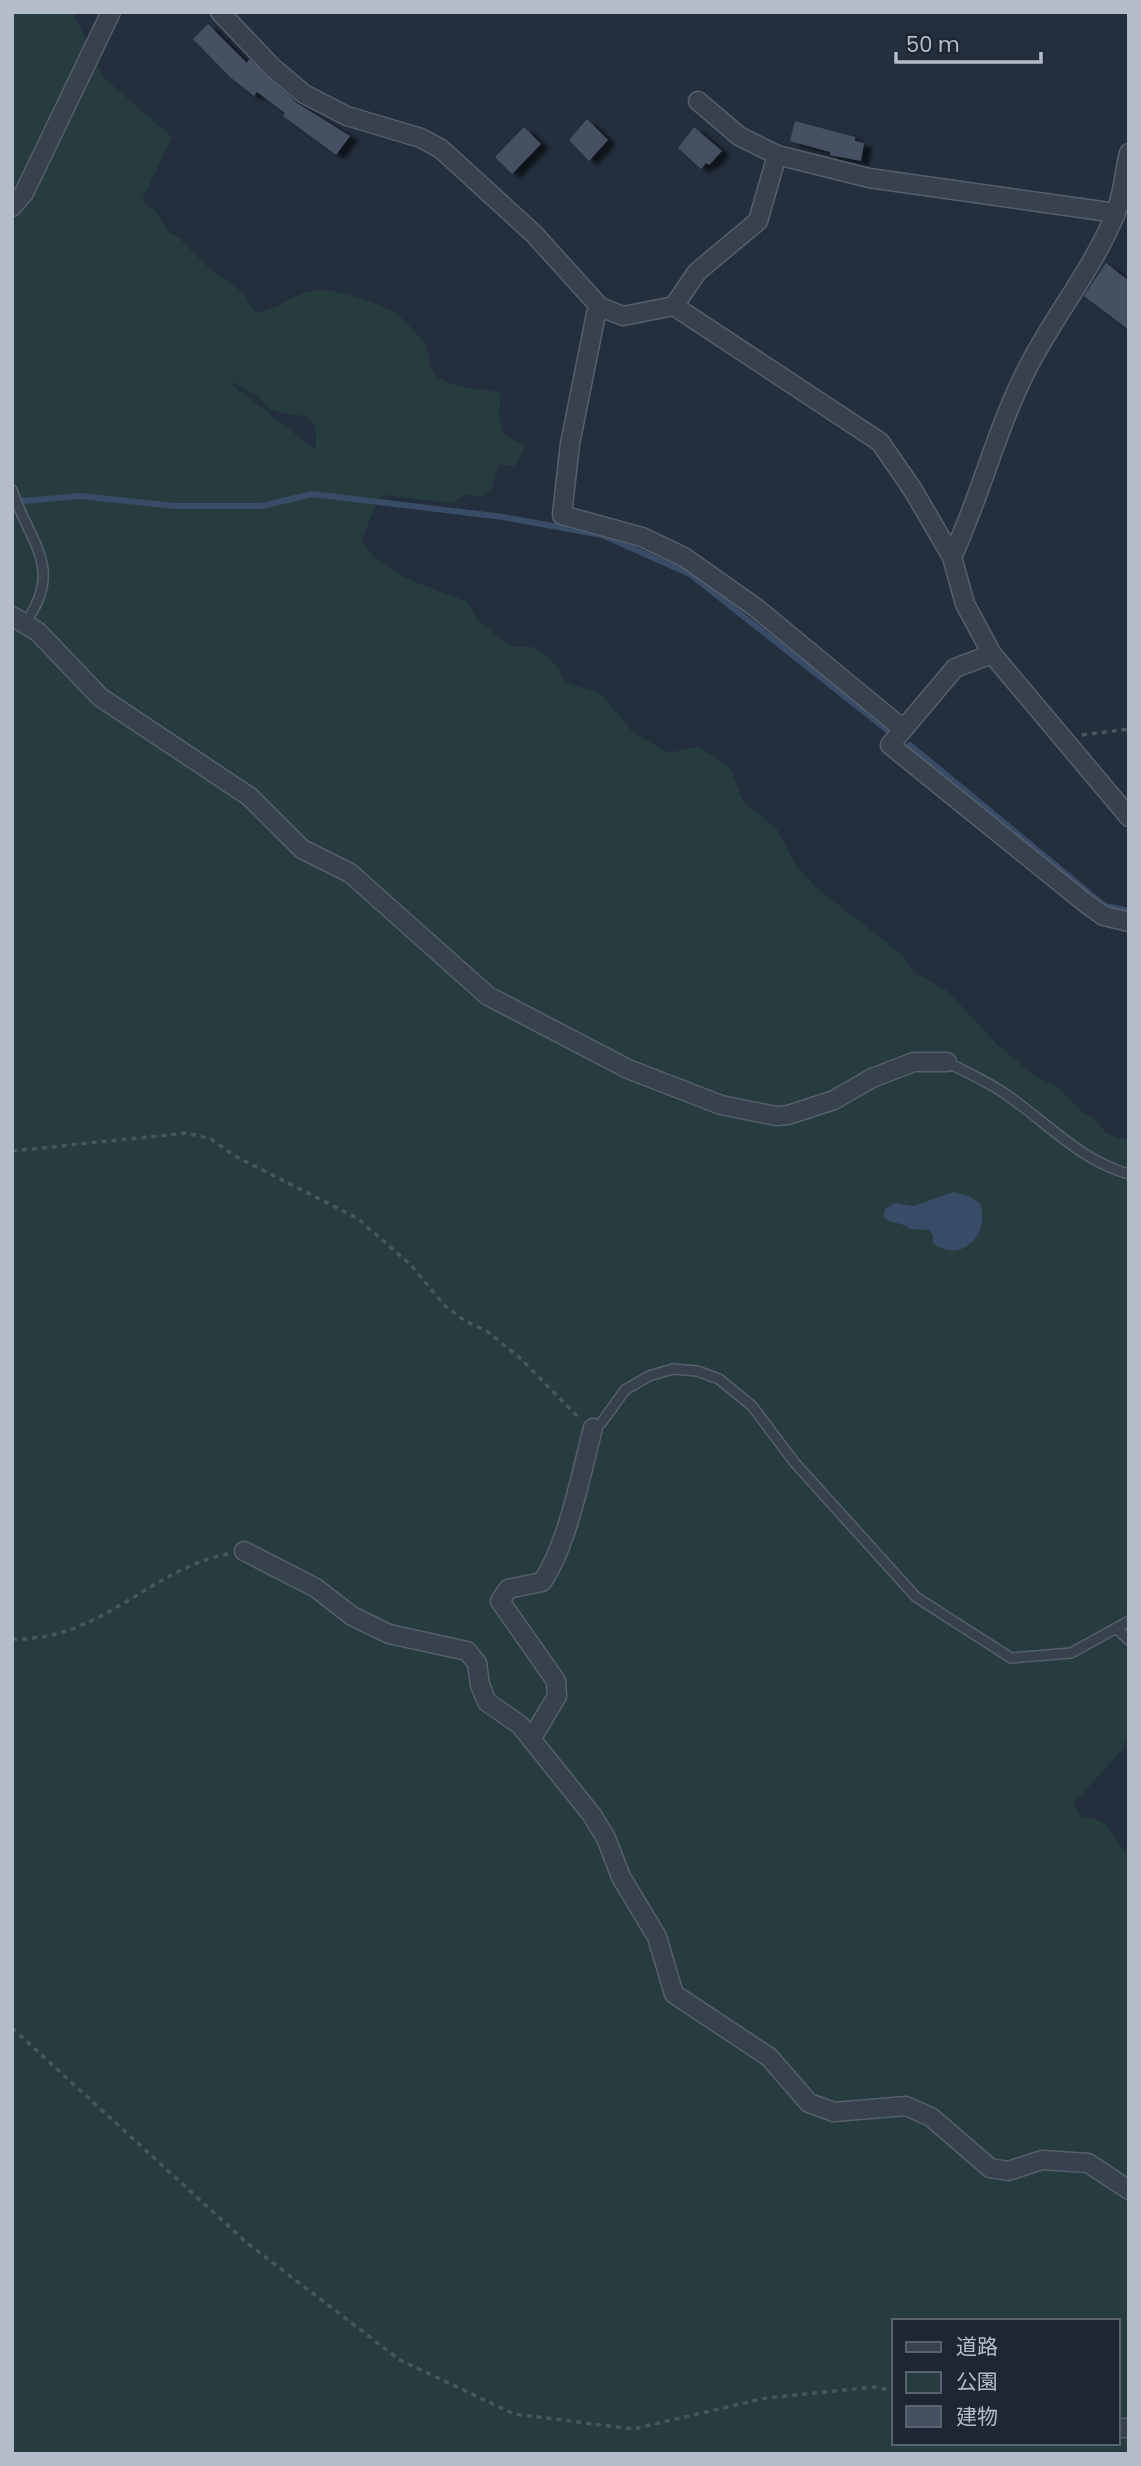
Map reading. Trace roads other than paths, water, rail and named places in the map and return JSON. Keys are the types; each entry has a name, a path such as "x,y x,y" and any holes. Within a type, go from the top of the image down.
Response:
{"street":[{"path":"12,206 24,193 111,12"},
{"path":"220,12 272,67 304,94 347,116 421,138 442,149 534,234 600,307 622,316 674,306 880,443 913,490 952,557 965,604 992,654 1129,817"},
{"path":"698,101 739,136 777,155 869,178 1116,213"},
{"path":"952,557 975,508 1001,425 1029,366 1094,257 1116,213 1129,152"},
{"path":"674,306 697,272 758,220 777,155"},
{"path":"600,307 596,314 570,444 562,515 642,537 684,557 755,607 903,729"},
{"path":"19,619 68,660 100,697 250,797 302,849 350,873 488,996 628,1069 721,1105 776,1116 788,1115 834,1100 872,1078 914,1062 947,1062"},
{"path":"992,654 955,668 890,746 1088,905 1104,916 1129,922"},
{"path":"532,1738 557,1696 556,1681 500,1601 508,1589 542,1582 551,1570 563,1541 593,1428"},
{"path":"244,1551 316,1588 352,1616 389,1634 467,1651 477,1663 480,1685 487,1702 520,1725 532,1738 606,1838 621,1877 657,1937 674,1994 769,2057 809,2103 834,2112 906,2106 931,2117 990,2168 1008,2171 1042,2160 1088,2164 1129,2190"}],"lane":[{"path":"12,490 38,551 44,579 37,606 19,619"},
{"path":"947,1062 1000,1091 1063,1140 1111,1169 1129,1174"},
{"path":"593,1428 602,1422 625,1390 649,1376 673,1369 697,1371 719,1379 751,1406 795,1463 916,1597 1011,1658 1071,1653 1129,1621"},
{"path":"1116,1629 1129,1640"}],"water":[{"path":"953,1192 980,1203 982,1215 977,1236 962,1249 943,1249 933,1243 933,1235 929,1230 910,1229 883,1216 886,1208 894,1203 914,1206"}],"waterway":[{"path":"16,499 24,501 80,496 175,506 262,506 312,494 503,517 602,535 690,574 892,734"},
{"path":"910,745 1105,906 1129,911"}]}
